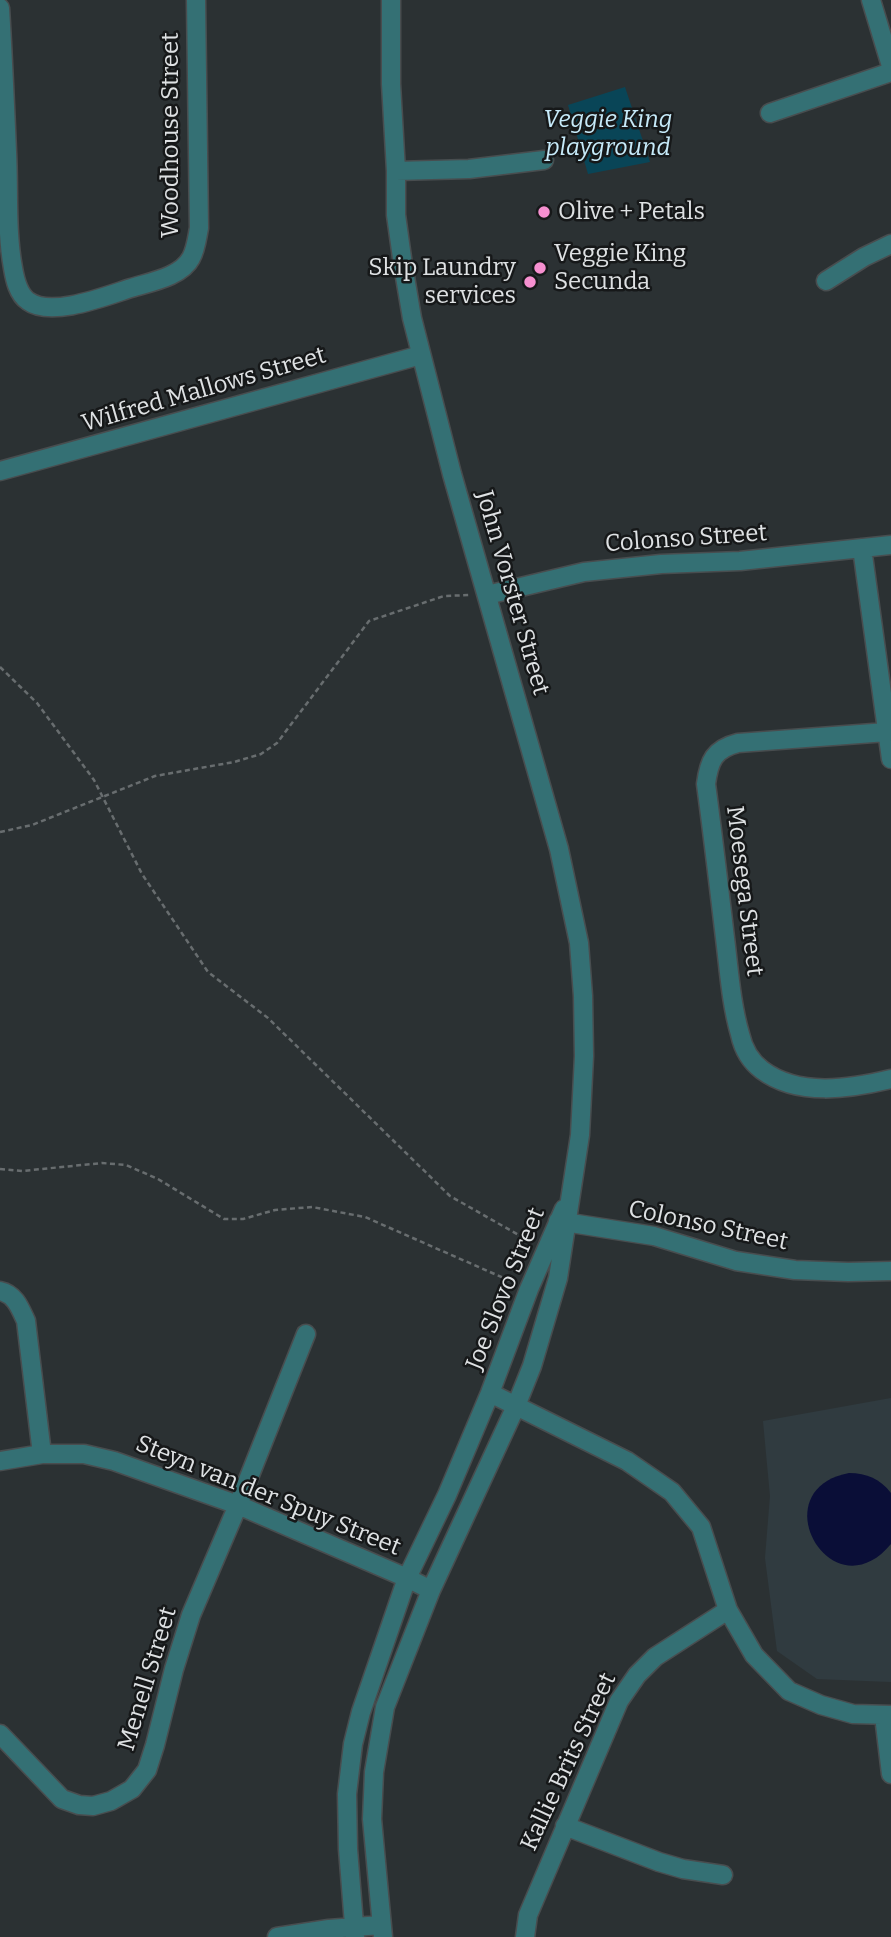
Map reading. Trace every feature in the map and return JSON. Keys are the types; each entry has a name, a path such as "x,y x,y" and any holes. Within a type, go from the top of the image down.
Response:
{"street":[{"name":"Woodhouse Street","path":"0,8 13,267 18,288 28,301 43,307 57,308 153,281 181,270 191,259 199,228 196,0"},
{"name":"John Vorster Street","path":"391,0 391,84 397,215 403,265 421,355 455,486 559,849 579,943 584,1056 580,1135 569,1198"},
{"path":"770,113 891,69 871,0"},
{"path":"396,171 469,169 544,160"},
{"path":"825,281 891,244"},
{"name":"Wilfred Mallows Street","path":"0,471 421,355"},
{"name":"Colonso Street","path":"487,595 584,572 661,564 740,561 891,545"},
{"path":"863,548 891,759"},
{"name":"Moesega Street","path":"887,732 726,746 716,753 708,768 706,784 731,982 740,1034 747,1054 760,1069 773,1077 814,1088 836,1088 891,1079"},
{"name":"Joe Slovo Street","path":"382,1931 372,1819 374,1772 385,1707 431,1590 532,1366 558,1278 563,1223 569,1198"},
{"name":"Colonso Street","path":"563,1223 654,1237 736,1261 795,1270 891,1271"},
{"name":"Joe Slovo Street","path":"354,1932 347,1794 353,1744 361,1712 407,1578 491,1394 528,1289 545,1250 563,1223"},
{"path":"0,1291 7,1293 19,1305 26,1321 42,1454"},
{"name":"Menell Street","path":"0,1734 62,1798 79,1805 93,1806 111,1801 132,1789 147,1770 191,1615 306,1334"},
{"path":"491,1394 627,1461 672,1492 701,1527 728,1610 754,1655 789,1691 821,1705 853,1714 888,1716 891,1774"},
{"name":"Steyn van der Spuy Street","path":"0,1461 42,1454 84,1454 114,1461 238,1505 431,1590"},
{"name":"Kallie Brits Street","path":"525,1937 528,1915 619,1701 637,1675 655,1657 728,1610"},
{"path":"565,1826 659,1862 723,1875"},
{"path":"277,1937 382,1931"}],"path":[{"path":"0,832 32,825 155,776 234,762 261,754 277,743 369,621 444,597 487,595"},
{"path":"0,667 37,703 94,780 142,874 208,972 268,1018 450,1196 545,1250"},
{"path":"0,1169 22,1171 102,1163 126,1165 158,1179 224,1219 243,1219 275,1210 312,1207 365,1217 528,1289"}],"shaded area":[{"path":"891,1398 891,1682 817,1679 777,1651 765,1558 770,1496 763,1421"},
{"path":"849,1473 873,1478 891,1493 891,1544 869,1562 847,1565 828,1557 814,1541 808,1522 810,1501 823,1484"}],"green space":[{"name":"Veggie King playground","path":"625,87 650,162 588,174 568,105"}],"place":[{"name":"Olive + Petals","path":"544,212"},
{"name":"Veggie King Secunda","path":"540,268"},
{"name":"Skip Laundry services","path":"530,282"}]}
